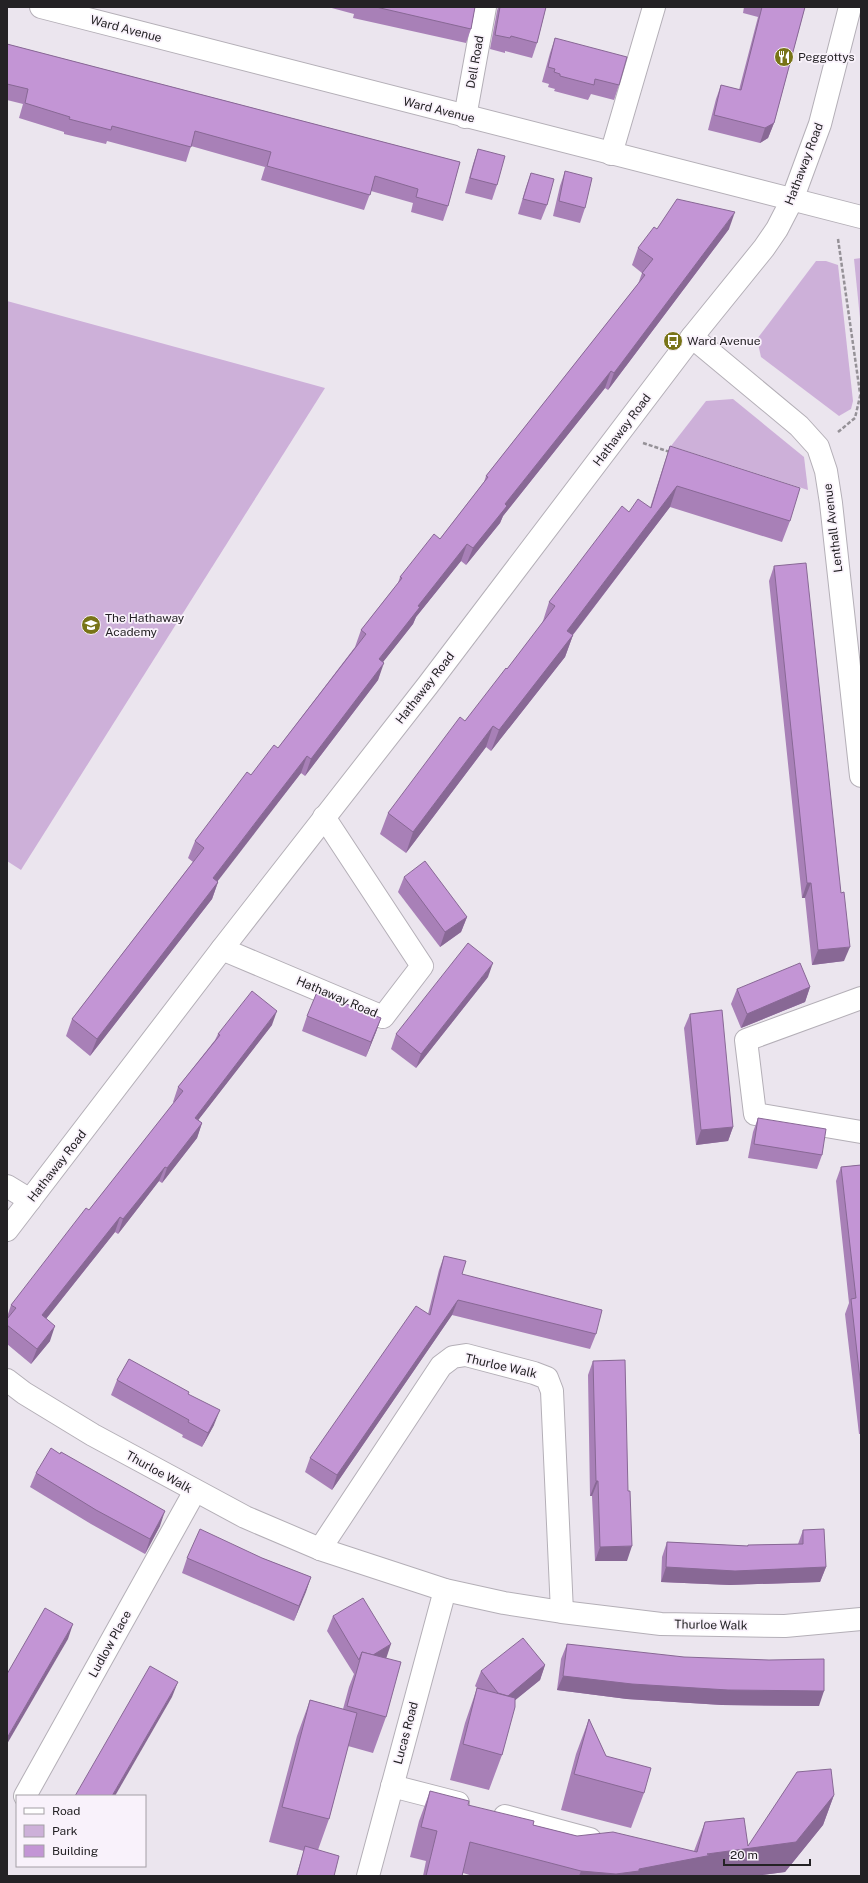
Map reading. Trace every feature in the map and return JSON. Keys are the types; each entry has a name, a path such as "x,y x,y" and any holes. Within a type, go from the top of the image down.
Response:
{"street":[{"name":"Ward Avenue","path":"41,7 465,117 861,217"},
{"name":"Dell Road","path":"465,117 485,7"},
{"path":"611,154 654,7"},
{"name":"Hathaway Road","path":"7,1230 222,949 433,678 692,337 757,258 777,229 792,200 820,124 850,7"},
{"name":"Lenthall Avenue","path":"692,337 800,426 818,447 826,471 831,503 861,776"},
{"name":"Hathaway Road","path":"222,949 383,1017 388,1011 422,966 324,817"},
{"path":"861,998 746,1040 755,1114 861,1132"},
{"path":"7,1186 30,1200"},
{"name":"Thurloe Walk","path":"320,1549 441,1366 454,1357 466,1355 534,1373 547,1378 552,1391 562,1612"},
{"name":"Thurloe Walk","path":"7,1380 24,1393 93,1434 245,1517 320,1549 445,1590 504,1603 562,1612 661,1624 785,1626 861,1619"},
{"name":"Ludlow Place","path":"26,1795 195,1491"},
{"name":"Lucas Road","path":"368,1876 445,1590"},
{"path":"392,1786 590,1839"}],"path":[{"path":"818,447 855,418 860,392 834,210"},
{"path":"618,435 671,452"}],"green space":[{"path":"861,258 861,328 854,259"},
{"path":"816,261 826,261 838,265 853,401 851,409 839,416 761,357 757,339"},
{"name":"The Hathaway Academy","path":"7,301 325,388 21,870 7,861"},
{"path":"733,399 804,457 808,490 671,446 706,401"}],"building":[{"path":"376,7 475,7 471,29"},
{"path":"500,7 546,7 537,43 511,36 510,38 495,35"},
{"path":"762,7 805,7 774,123 765,128 714,115 721,85 741,90"},
{"path":"555,38 627,57 619,85 595,79 594,85 560,76 560,74 554,72 555,69 548,67"},
{"path":"7,44 460,162 448,206 416,197 418,189 375,176 370,195 267,166 271,152 195,131 191,147 112,126 111,130 69,119 70,117 25,103 28,89 7,84"},
{"path":"478,149 505,156 497,185 470,178"},
{"path":"565,171 592,178 585,208 559,201"},
{"path":"531,173 554,179 547,205 523,199"},
{"path":"677,199 735,212 614,373 611,371 505,504 507,506 473,548 467,544 418,606 420,607 379,659 384,663 311,759 307,756 213,878 218,882 97,1039 72,1019 204,848 195,841 247,772 251,775 274,745 278,748 366,634 361,630 402,578 400,577 434,534 440,539 488,477 486,476 645,275 642,273 653,259 638,248 654,227 657,229"},
{"path":"670,446 800,488 790,521 677,486 567,631 573,635 499,730 493,726 413,832 388,813 460,717 465,721 506,668 507,669 555,606 549,602 622,506 629,512 638,499 651,508"},
{"path":"806,563 841,893 844,892 850,947 818,950 811,883 807,883 774,566"},
{"path":"425,861 467,917 445,932 404,877"},
{"path":"468,943 493,963 421,1054 396,1034"},
{"path":"800,963 810,987 747,1014 737,989"},
{"path":"252,991 277,1011 195,1118 202,1123 167,1168 165,1167 123,1219 120,1217 42,1315 55,1326 37,1349 7,1325 7,1319 16,1308 11,1305 86,1208 89,1210 183,1091 178,1087 220,1035 218,1034"},
{"path":"317,992 381,1018 371,1042 307,1016"},
{"path":"722,1010 733,1127 701,1130 690,1014"},
{"path":"758,1118 826,1129 822,1155 754,1144"},
{"path":"861,1165 861,1388 851,1299 856,1298 841,1167"},
{"path":"444,1256 466,1261 462,1274 602,1310 596,1334 458,1300 337,1475 310,1458 416,1306 430,1315"},
{"path":"129,1359 189,1392 188,1394 220,1410 208,1433 188,1422 189,1420 117,1380"},
{"path":"625,1360 628,1491 630,1491 632,1546 600,1547 598,1481 596,1481 593,1361"},
{"path":"51,1448 60,1454 61,1452 165,1511 150,1539 96,1510 36,1473"},
{"path":"200,1529 262,1558 311,1577 299,1606 187,1558"},
{"path":"824,1529 826,1567 735,1571 666,1567 667,1542 748,1546 803,1544 803,1530"},
{"path":"363,1598 391,1644 373,1655 362,1652 359,1660 333,1616"},
{"path":"45,1608 73,1624 7,1738 7,1674"},
{"path":"523,1638 545,1665 508,1696 498,1693 481,1671"},
{"path":"567,1644 684,1657 769,1660 824,1659 824,1691 728,1690 632,1684 563,1676"},
{"path":"362,1652 401,1662 386,1717 347,1706"},
{"path":"150,1666 178,1682 113,1795 76,1795"},
{"path":"477,1688 515,1698 515,1707 502,1755 463,1744"},
{"path":"310,1700 357,1713 329,1819 282,1807"},
{"path":"589,1719 606,1756 651,1768 644,1793 574,1774"},
{"path":"831,1769 834,1795 796,1842 707,1854 712,1855 639,1869 639,1871 616,1874 581,1871 470,1842 462,1876 426,1876 437,1831 421,1827 430,1791 469,1801 468,1805 534,1821 533,1825 577,1836 613,1832 697,1852 705,1822 744,1818 748,1846 797,1772"},
{"path":"305,1846 339,1856 334,1876 297,1876"}],"place":[{"name":"Peggottys","path":"784,57"},
{"name":"Ward Avenue","path":"673,341"},
{"name":"The Hathaway Academy","path":"91,625"}]}
